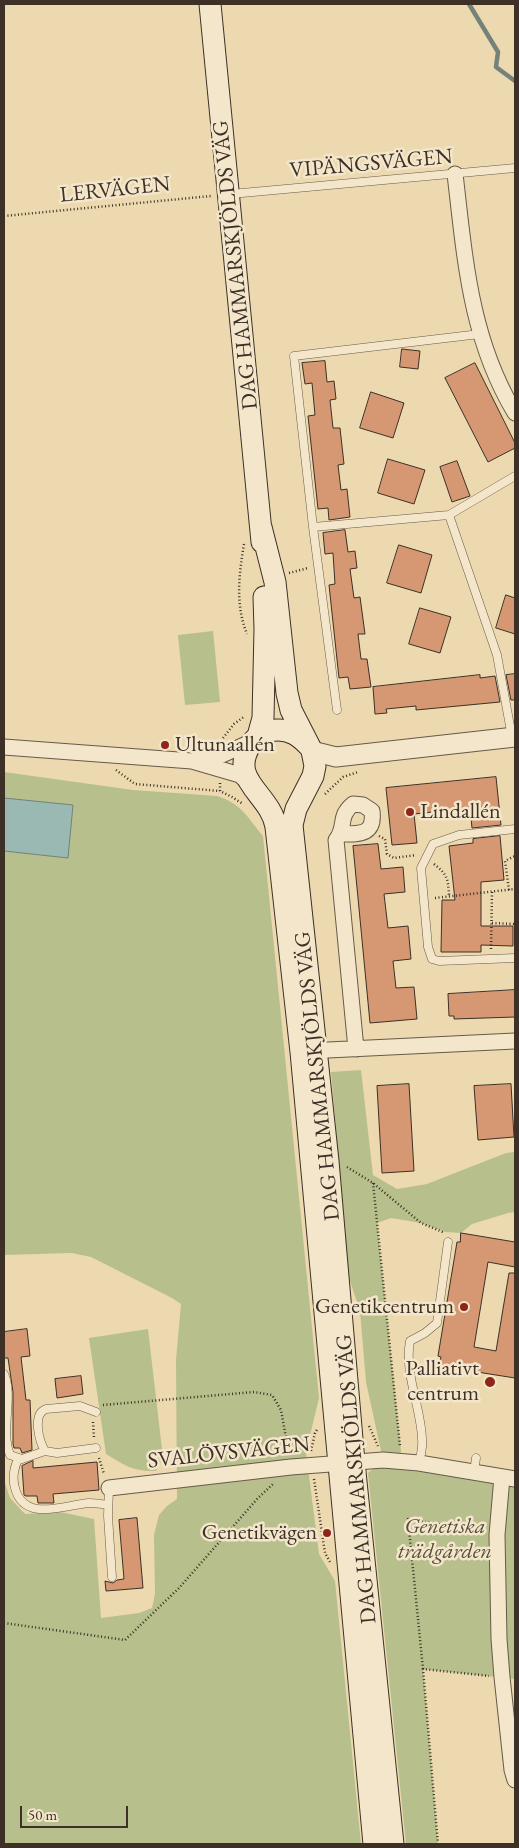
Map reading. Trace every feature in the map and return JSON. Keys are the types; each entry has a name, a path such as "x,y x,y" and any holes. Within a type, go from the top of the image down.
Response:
{"main road":[{"name":"DAG HAMMARSKJÖLDS VÄG","path":"210,4 262,527 265,629 263,718 255,739 246,751 244,764 245,774 274,817 308,1051"},
{"name":"DAG HAMMARSKJÖLDS VÄG","path":"262,527 276,582 291,710 310,748 315,766 313,788 296,809 292,826 308,1051 346,1463 374,1844"},
{"path":"255,739 265,732 276,729 289,731 300,736 310,748"},
{"path":"255,789 270,799 282,800 313,788"},
{"name":"DAG HAMMARSKJÖLDS VÄG","path":"346,1463 393,1844"}],"street":[{"path":"455,174 467,277 480,334 503,392 515,413"},
{"path":"310,748 336,757 513,737"},
{"path":"192,761 222,754 255,739"},
{"path":"4,747 192,761 240,775 255,789"},
{"path":"313,788 336,757"},
{"path":"342,834 336,840 356,1049"},
{"path":"308,1051 515,1041"},
{"path":"346,1463 399,1460 419,1463 475,1465 512,1477 497,1535 502,1677 512,1770 515,1780"},
{"name":"SVALÖVSVÄGEN","path":"109,1488 291,1466 346,1463"}],"lane":[{"name":"VIPÄNGSVÄGEN","path":"230,194 515,168"},
{"path":"337,710 313,528 294,356 480,334"},
{"path":"313,528 449,515 515,476"},
{"path":"449,515 497,655 513,737"},
{"path":"515,829 460,835 434,844 421,868 428,947 432,959 515,958"},
{"path":"419,1463 423,1442 408,1353 410,1341 425,1333 437,1323 448,1242"},
{"path":"4,1374 6,1384 7,1449 10,1455 19,1458 45,1452 57,1454 96,1448"},
{"path":"45,1452 39,1430 39,1414 42,1411 80,1406 96,1412"},
{"path":"19,1458 15,1465 14,1484 17,1497 26,1506 39,1509 54,1509 91,1503 108,1505"},
{"path":"109,1488 108,1505 112,1577"}],"path":[{"name":"LERVÄGEN","path":"4,216 230,194"},
{"path":"285,574 318,566"},
{"path":"239,578 245,578"},
{"path":"240,614 248,613"},
{"path":"111,766 135,784 220,791"},
{"path":"313,788 330,788 342,777 364,771"},
{"path":"509,890 506,861 515,856"},
{"path":"423,900 515,889"},
{"path":"492,892 491,948 499,948"},
{"path":"491,924 515,924"},
{"path":"340,1163 373,1184 421,1223 444,1232 448,1242"},
{"path":"373,1184 401,1451 399,1460"},
{"path":"4,1623 124,1640 179,1588 258,1498 291,1466 281,1410 272,1395 254,1392 100,1406 96,1412 93,1424 96,1448 109,1488"},
{"path":"367,1420 384,1460"},
{"path":"438,1844 408,1519 497,1535"},
{"path":"423,1669 502,1677"}],"green space":[{"path":"213,631 220,702 185,705 178,635"},
{"path":"4,772 133,790 217,796 238,807 263,836 319,1398 306,1452 319,1554 335,1581 361,1844 4,1844 4,1480 10,1498 25,1514 60,1512 94,1519 101,1618 139,1613 152,1608 155,1594 154,1535 159,1515 177,1499 176,1360 181,1304 91,1257 72,1253 4,1255"},
{"name":"Genetiska trädgården","path":"361,1070 373,1175 397,1189 427,1184 506,1153 515,1152 515,1212 472,1224 461,1233 445,1232 421,1223 391,1218 377,1223 401,1451 399,1460 515,1479 515,1679 423,1669 438,1844 406,1844 368,1473 383,1460 366,1382 360,1311 349,1278 331,1072"},
{"path":"148,1329 163,1458 156,1471 135,1469 106,1454 89,1338"}],"water":[{"path":"4,798 73,805 68,858 4,851"}],"building":[{"path":"402,349 420,351 418,369 400,367"},
{"path":"325,361 327,382 334,381 336,399 330,400 333,428 340,428 344,464 338,465 341,490 347,489 350,517 329,520 328,508 318,509 308,416 315,415 312,383 305,384 302,363"},
{"path":"475,363 515,443 515,448 488,462 445,378"},
{"path":"371,392 404,403 393,438 360,428"},
{"path":"388,459 425,470 414,504 378,493"},
{"path":"457,461 470,496 452,502 440,467"},
{"path":"345,530 348,552 355,551 357,568 350,569 354,598 360,597 365,634 358,634 361,659 367,659 371,687 350,689 348,677 339,678 329,585 335,584 333,553 325,554 323,533"},
{"path":"399,545 432,555 421,593 387,583"},
{"path":"506,595 515,598 515,634 496,628"},
{"path":"420,608 451,617 440,653 409,644"},
{"path":"515,674 515,700 511,700 506,675"},
{"path":"480,675 480,678 495,676 500,702 416,710 416,706 386,709 387,713 375,714 373,687"},
{"name":"Lindallén","path":"496,777 501,825 472,828 470,808 414,814 417,843 392,845 386,788"},
{"path":"500,836 504,880 481,882 481,926 513,926 513,946 481,945 481,952 441,952 442,900 455,900 449,846 473,843 473,839"},
{"path":"378,844 381,869 403,867 405,892 384,894 388,928 408,926 411,959 393,961 396,988 414,987 417,1019 370,1023 353,846"},
{"path":"515,990 515,1017 454,1019 454,1016 449,1016 448,994"},
{"path":"409,1084 414,1171 382,1173 377,1086"},
{"path":"511,1084 514,1137 478,1140 474,1086"},
{"name":"Genetikcentrum","path":"461,1233 515,1242 515,1267 488,1262 474,1347 496,1351 509,1273 515,1273 515,1378 439,1366 441,1357 438,1356 457,1242 460,1242"},
{"path":"27,1329 30,1356 21,1357 26,1400 30,1400 32,1450 22,1453 20,1448 14,1448 13,1444 13,1392 8,1358 4,1358 4,1332"},
{"path":"81,1376 83,1394 57,1398 55,1379"},
{"path":"33,1461 33,1468 97,1462 99,1490 53,1494 54,1503 38,1503 37,1496 24,1495 22,1466"},
{"path":"137,1518 143,1588 106,1591 105,1581 113,1583 124,1579 119,1520"}],"waterway":[{"path":"469,4 498,52 496,67 515,81"}],"place":[{"name":"Ultunaallén","path":"165,745"},
{"name":"Lindallén","path":"410,812"},
{"name":"Genetikcentrum","path":"464,1307"},
{"name":"Palliativt centrum","path":"490,1382"},
{"name":"Genetikvägen","path":"327,1533"}]}
